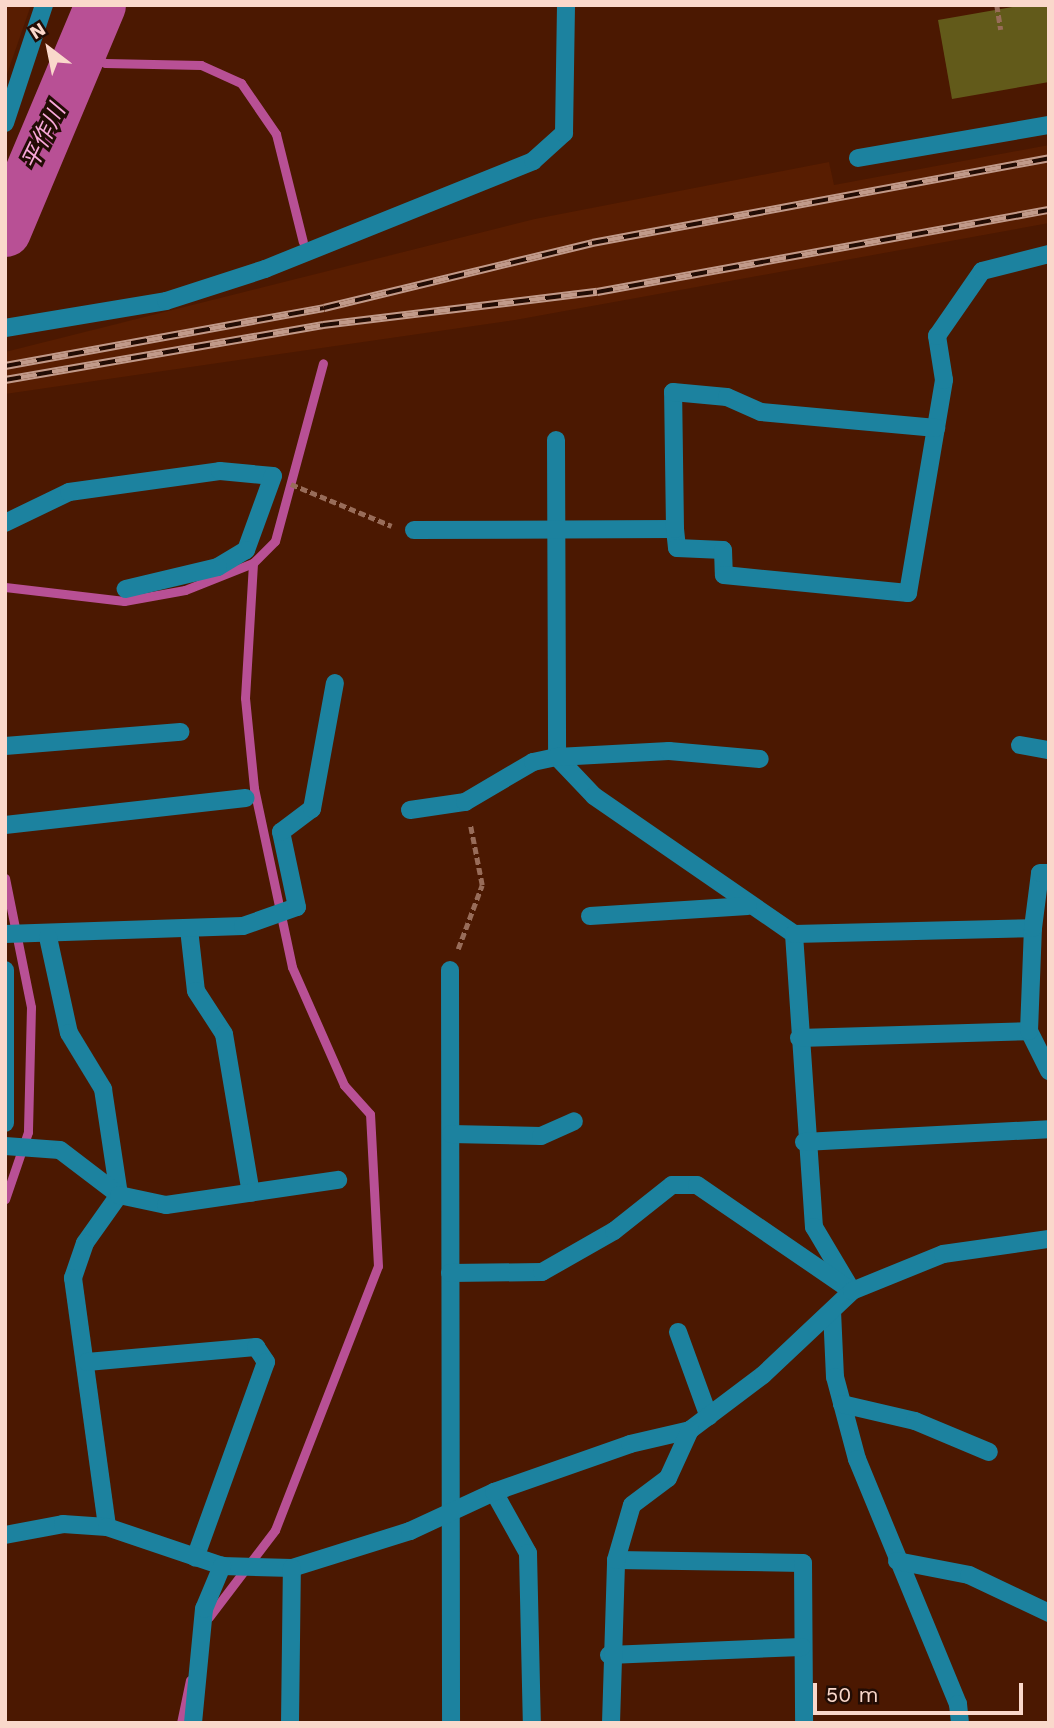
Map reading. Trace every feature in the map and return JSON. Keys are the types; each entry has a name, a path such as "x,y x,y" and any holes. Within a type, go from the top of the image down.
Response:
{"street":[{"path":"5,123 44,5"},
{"path":"5,328 166,301 265,270 533,161 564,133 566,5"},
{"path":"858,158 1049,125"},
{"path":"936,428 761,412 727,397 673,392 677,548 723,550 724,575 908,593 936,428 944,380 937,336 952,308 982,271 1049,254"},
{"path":"556,440 557,757 594,796 748,906 794,934 1033,928"},
{"path":"5,523 69,492 220,471 273,475 246,550 218,568 126,589"},
{"path":"414,530 675,529"},
{"path":"5,934 48,937 243,926 297,907 281,832 313,809 335,683"},
{"path":"5,746 180,733"},
{"path":"1020,745 1049,750"},
{"path":"411,810 465,802 533,762 557,757 669,751 760,758"},
{"path":"5,825 244,798"},
{"path":"1049,873 1040,873 1033,928 1029,1031 1049,1071"},
{"path":"590,916 748,906"},
{"path":"188,929 196,991 223,1034 251,1193"},
{"path":"794,934 804,1142 814,1227 852,1291"},
{"path":"48,937 69,1033 103,1089 119,1195 85,1243 73,1278 87,1362 107,1527"},
{"path":"5,970 5,1123"},
{"path":"450,970 451,1723"},
{"path":"799,1038 1029,1031"},
{"path":"451,1134 541,1136 574,1121"},
{"path":"804,1142 1049,1129"},
{"path":"5,1146 60,1150 119,1195 166,1205 338,1180"},
{"path":"450,1273 542,1272 614,1231 672,1185 697,1185 852,1291"},
{"path":"5,1535 63,1524 107,1527 222,1566 292,1568 410,1531 450,1510 494,1492 690,1430 709,1417 852,1291 943,1254 1049,1238"},
{"path":"832,1311 842,1404 897,1561 958,1704 960,1723"},
{"path":"678,1332 709,1417"},
{"path":"87,1362 256,1347 266,1362 195,1558"},
{"path":"842,1404 915,1421 989,1452"},
{"path":"611,1723 609,1654 616,1560 632,1505 668,1478 690,1430"},
{"path":"494,1492 528,1553 532,1723"},
{"path":"616,1560 803,1563 804,1723"},
{"path":"897,1561 969,1575 1049,1613"},
{"path":"193,1723 204,1609 222,1566"},
{"path":"290,1723 292,1568"},
{"path":"609,1654 802,1647"}],"path":[{"path":"998,5 1002,30"},
{"path":"273,475 376,524 414,530"},
{"path":"450,970 482,885 465,802"}],"shaded area":[{"path":"5,5 31,5 5,80"},
{"path":"1049,145 1049,223 515,320 5,394 5,352 535,219 829,162 834,185"}],"building":[{"path":"1023,5 1049,5 1049,82 952,99 938,20"}],"waterway":[{"name":"平作川","path":"5,231 100,5"},
{"path":"84,56 105,63 201,65 241,83 276,134 303,242"},
{"path":"5,587 124,601 185,590 253,563 275,541 323,363"},
{"path":"209,1617 275,1530 378,1266 370,1114 344,1085 292,967 254,788 245,698 253,563"},
{"path":"5,878 31,1007 28,1132 5,1199"},
{"path":"181,1723 190,1680"}],"railway":[{"path":"5,366 324,308 592,243 1049,158"},
{"path":"5,380 323,325 597,292 1049,210"}]}
